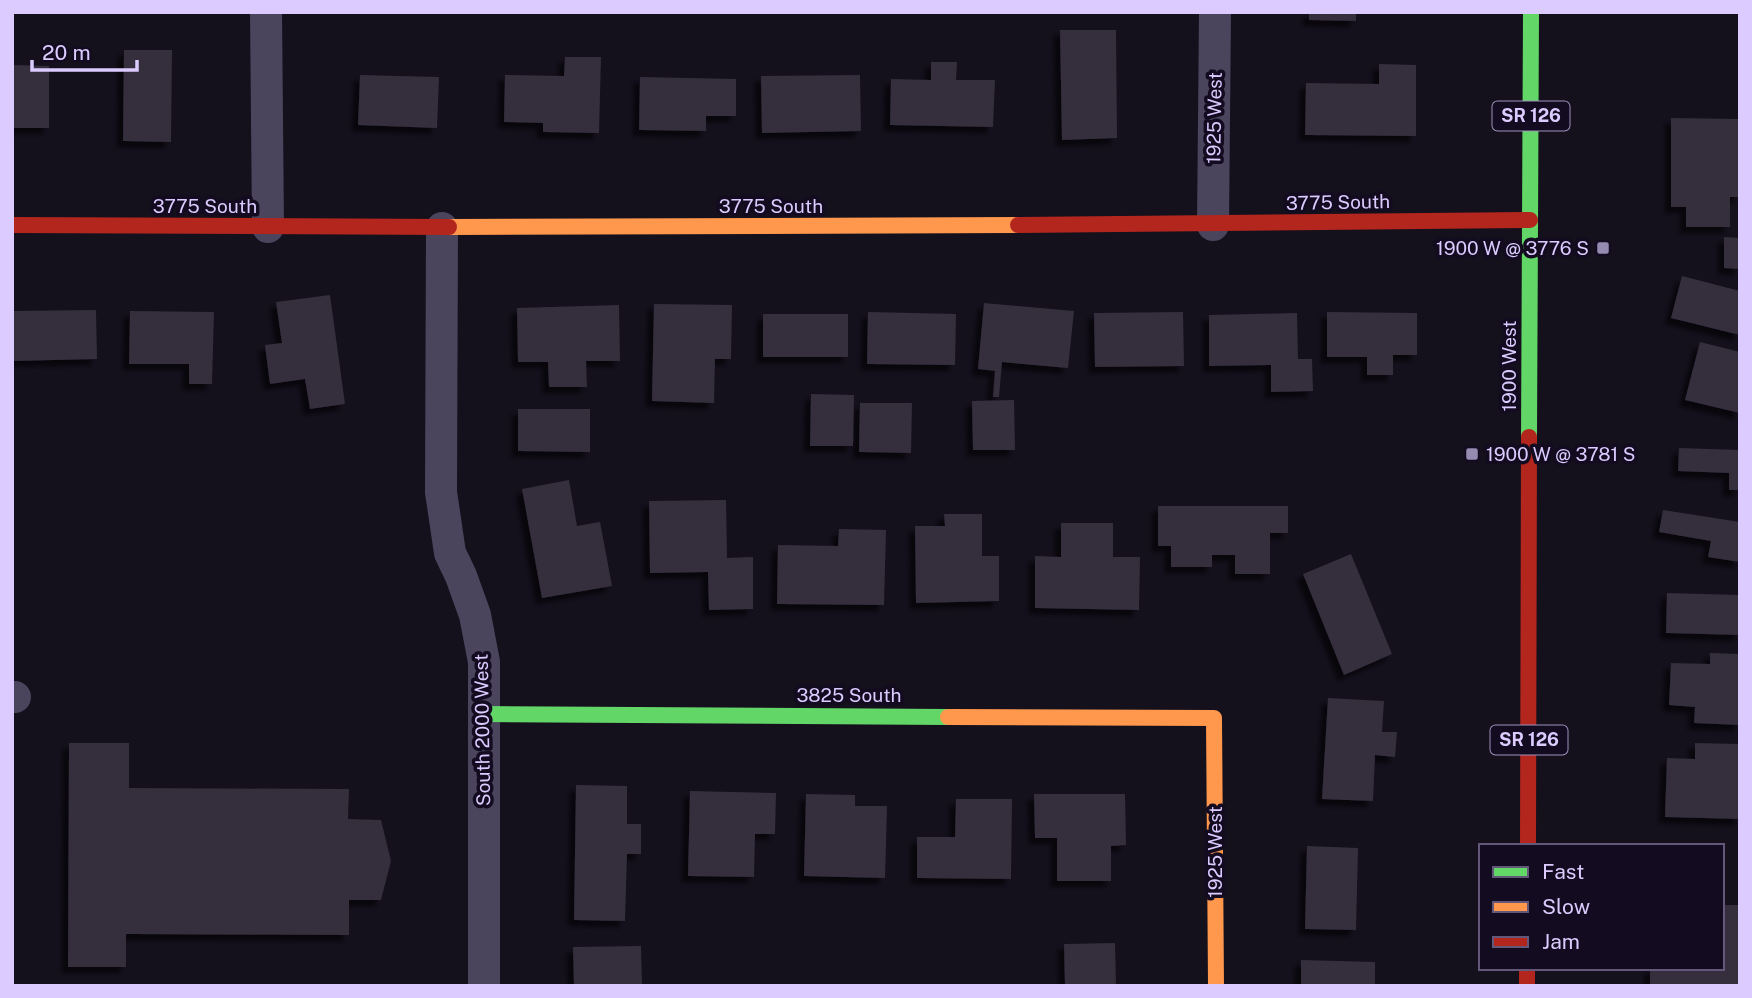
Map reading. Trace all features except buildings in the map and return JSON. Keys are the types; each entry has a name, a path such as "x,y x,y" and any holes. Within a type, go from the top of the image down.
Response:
{"street":[{"path":"266,12 268,227"},
{"name":"1925 West","path":"1213,225 1215,12"},
{"name":"1900 West","path":"1528,844 1531,12"},
{"name":"3775 South","path":"12,225 442,228 1213,225 1531,220"},
{"name":"South 2000 West","path":"442,228 441,492 450,553 475,615 484,662 484,986"},
{"name":"3825 South","path":"484,714 1214,718"},
{"name":"1925 West","path":"1214,718 1216,986"}],"traffic: fast":[{"path":"1529,437 1531,12"},
{"path":"484,714 948,717"}],"traffic: slow":[{"path":"449,227 1018,225"},
{"path":"948,717 1214,718 1216,986"}],"traffic: jam":[{"path":"1018,225 1530,220"},
{"path":"12,225 449,227"},
{"path":"1528,844 1529,437"},
{"path":"1527,970 1527,986"}],"place":[{"name":"1900 W @ 3776 S","path":"1603,248"},
{"name":"1900 W @ 3781 S","path":"1472,454"}]}
